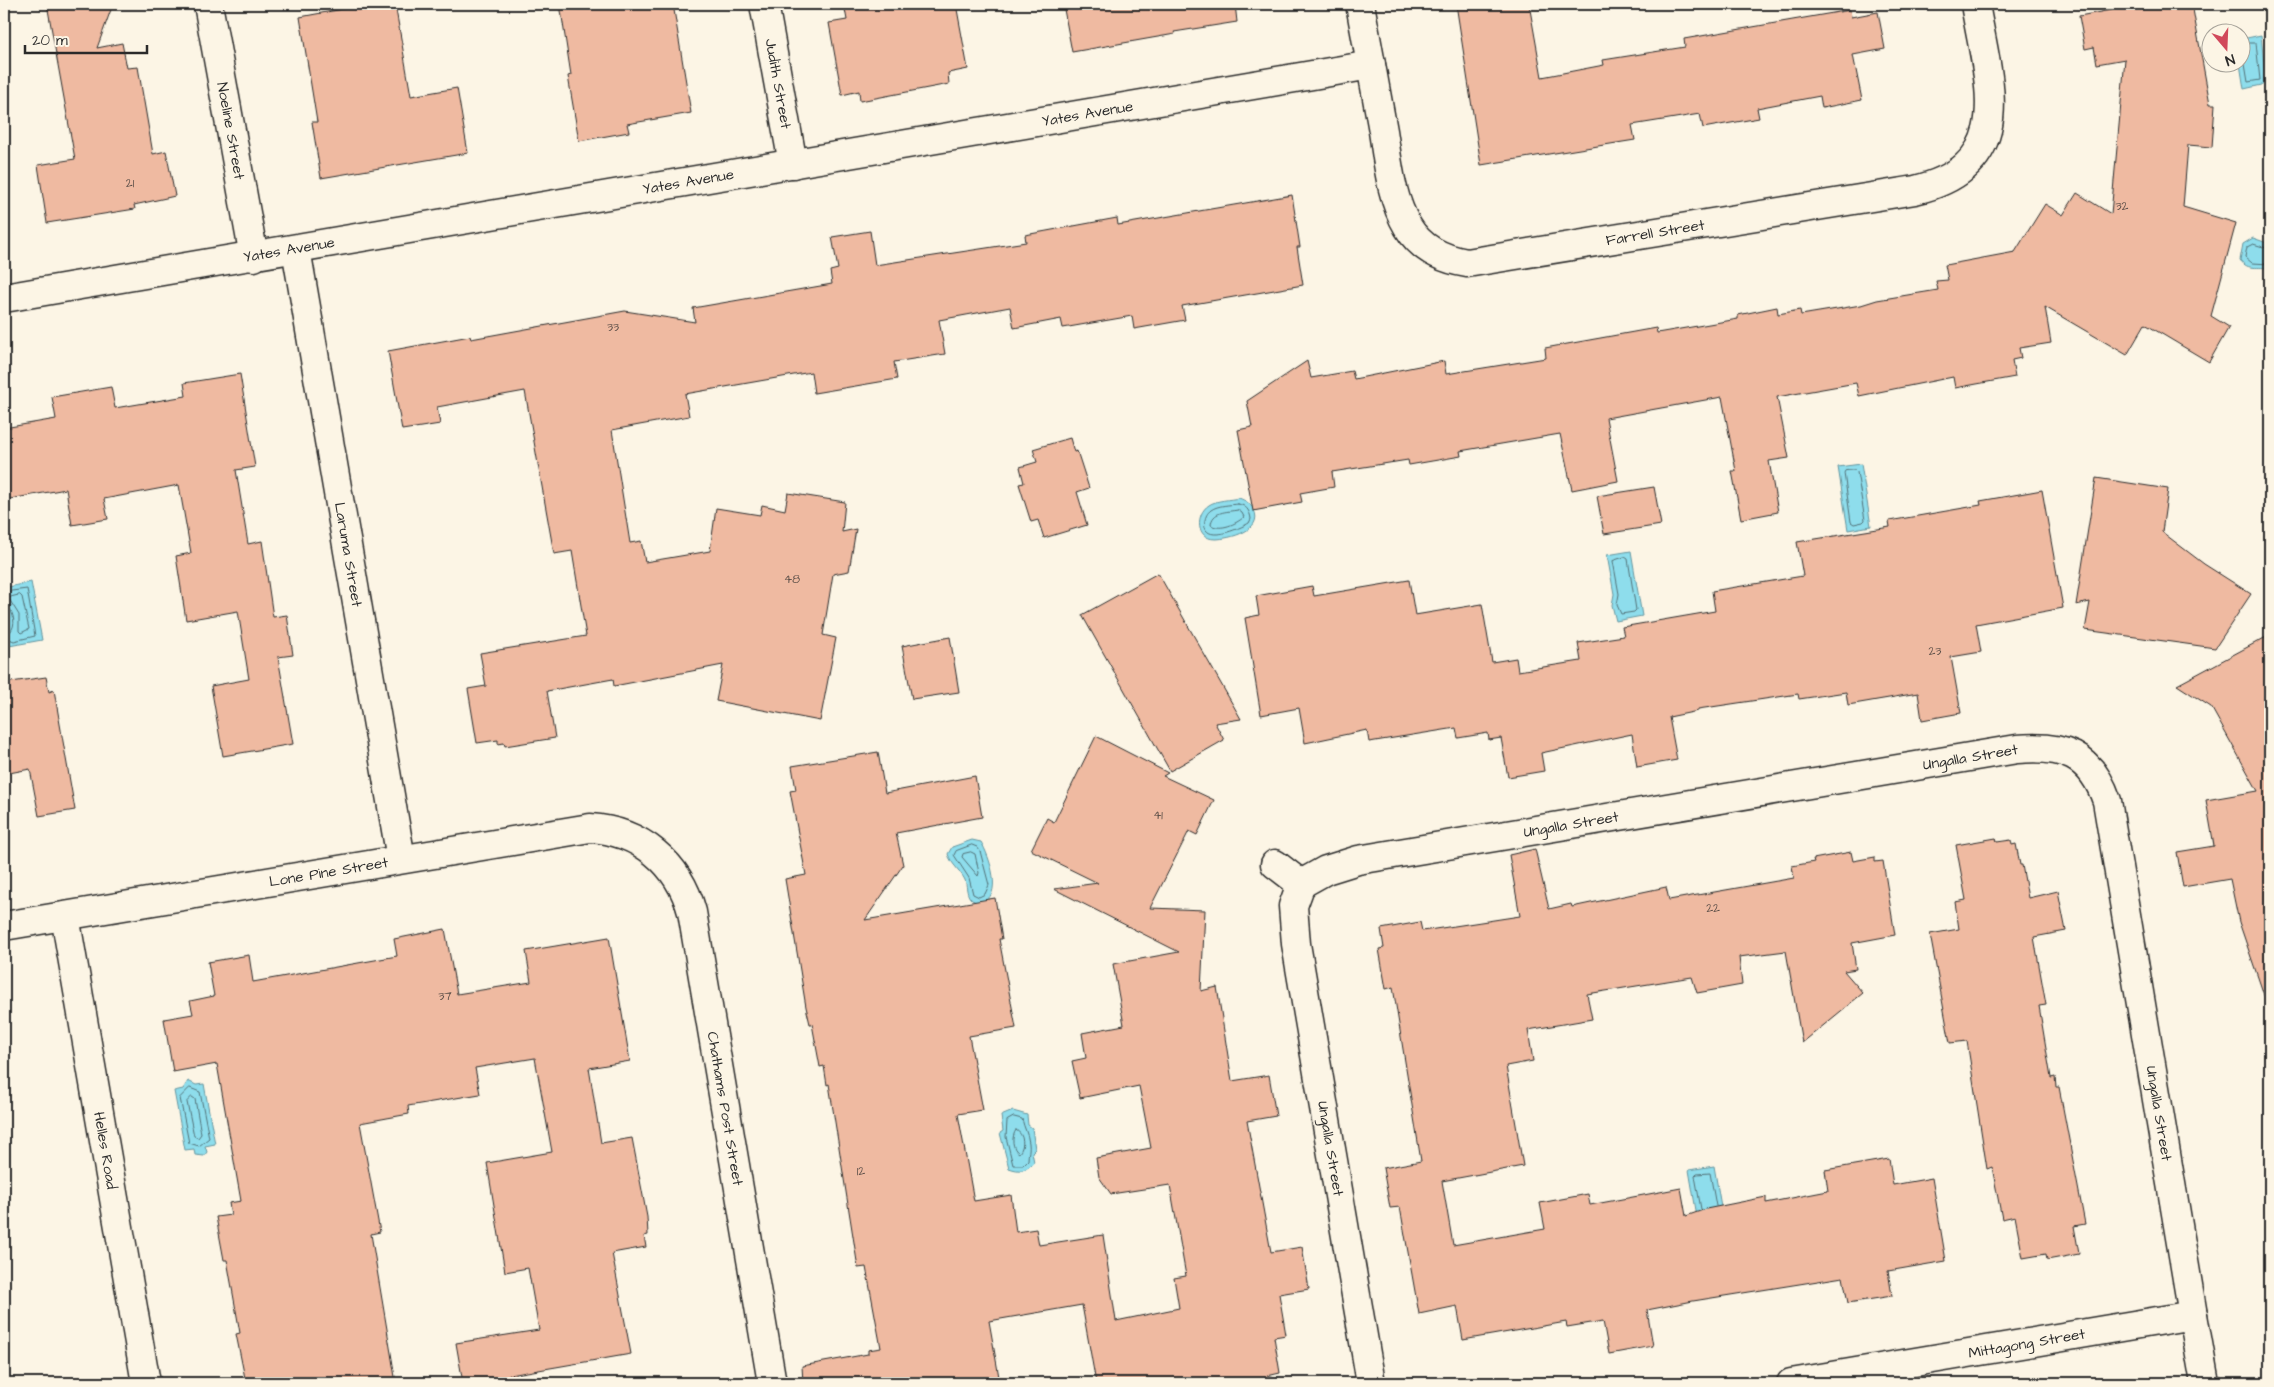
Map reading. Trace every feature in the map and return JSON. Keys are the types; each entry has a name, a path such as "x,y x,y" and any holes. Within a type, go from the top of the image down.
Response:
{"street":[{"name":"Noeline Street","path":"208,4 254,257"},
{"name":"Judith Street","path":"764,4 793,164"},
{"name":"Farrell Street","path":"1360,4 1395,198 1408,227 1426,248 1440,256 1468,263 1915,190 1944,181 1958,173 1976,155 1989,127 1990,92 1975,4"},
{"name":"Yates Avenue","path":"4,298 254,257 1371,65"},
{"name":"Laruma Street","path":"296,249 401,859"},
{"name":"Ungalla Street","path":"1371,1383 1296,944 1293,906 1301,884 1326,870 1358,860 2017,749 2050,749 2076,756 2096,774 2107,801 2193,1315"},
{"name":"Lone Pine Street","path":"4,926 590,828 606,829 619,833 650,848"},
{"name":"Chathams Post Street","path":"650,848 669,865 677,876 688,898 692,912 772,1383"},
{"path":"1274,864 1301,884"},
{"name":"Helles Road","path":"65,916 146,1383"},
{"path":"2193,1315 2205,1383"},
{"name":"Mittagong Street","path":"1791,1383 2193,1315"}],"water":[{"path":"2261,35 2266,84 2244,89 2241,72 2252,72 2252,37"},
{"path":"2253,238 2270,244 2270,269 2250,267 2243,264 2240,260 2243,244"},
{"path":"1861,464 1871,526 1848,530 1838,467"},
{"path":"1239,498 1248,502 1254,510 1256,517 1250,528 1237,535 1221,539 1209,538 1204,535 1201,531 1200,520 1204,509 1215,502"},
{"path":"1631,551 1642,616 1616,621 1612,605 1614,594 1607,555"},
{"path":"31,582 42,640 9,646 4,639 9,619 4,608 4,588"},
{"path":"972,840 981,842 988,856 993,876 992,893 988,899 980,902 970,898 965,880 948,854 952,847"},
{"path":"188,1081 196,1085 204,1084 215,1144 205,1146 207,1152 204,1156 195,1155 194,1149 185,1150 174,1091 183,1089"},
{"path":"1013,1111 1027,1115 1028,1125 1032,1128 1035,1149 1032,1152 1034,1162 1023,1170 1009,1168 1000,1133 1003,1131 1001,1116"},
{"path":"1714,1166 1723,1218 1698,1222 1689,1170"}],"building":[{"path":"47,4 113,4 97,48 122,43 127,68 138,67 153,154 166,151 175,196 134,205 135,209 47,223 38,165 75,159"},
{"path":"370,4 395,4 411,96 457,88 468,153 321,178 312,122 317,122 300,17"},
{"path":"560,4 673,4 691,113 627,124 629,132 579,141 568,76 571,75"},
{"path":"844,4 956,4 968,69 948,73 949,84 860,101 859,91 842,95 829,23 847,20"},
{"path":"1063,4 1235,4 1237,22 1072,52"},
{"path":"1456,4 1529,4 1542,77 1604,65 1603,60 1685,47 1684,39 1850,10 1851,17 1878,12 1885,49 1853,55 1862,100 1822,108 1820,96 1757,108 1759,118 1703,128 1700,114 1632,125 1635,140 1481,165"},
{"path":"2143,4 2192,4 2202,60 2202,72 2204,72 2210,104 2215,104 2212,147 2188,145 2183,207 2236,223 2211,316 2229,327 2209,362 2145,324 2127,355 2045,307 2051,343 2019,348 2021,358 2012,360 2015,377 1955,388 1953,377 1859,396 1856,383 1777,397 1789,458 1769,461 1778,512 1741,519 1732,471 1736,471 1722,397 1606,418 1618,481 1572,490 1560,434 1460,451 1461,456 1409,465 1408,460 1332,472 1334,487 1300,493 1302,502 1253,511 1238,430 1252,427 1247,401 1307,361 1311,378 1352,371 1354,379 1444,361 1446,374 1546,358 1545,348 1656,328 1657,333 1738,319 1738,315 1777,307 1778,314 1800,310 1801,315 1861,305 1877,300 1938,290 1936,281 1948,280 1945,265 2015,252 2045,204 2063,215 2077,193 2111,214 2125,59 2097,64 2094,47 2085,49 2079,16"},
{"path":"1292,195 1300,247 1297,247 1303,285 1182,306 1185,320 1134,329 1132,316 1063,328 1061,319 1014,328 1010,307 939,320 945,354 894,362 897,379 814,393 811,372 685,394 689,416 612,430 630,543 641,541 645,562 710,551 716,508 760,515 762,505 785,510 788,493 845,502 842,532 856,529 849,571 833,574 823,635 836,638 820,721 716,701 723,665 614,686 613,679 547,691 555,738 505,746 504,743 498,744 498,740 477,743 468,689 486,686 480,653 586,636 572,551 554,554 525,391 437,407 440,424 402,430 388,351 470,336 471,339 625,311 695,322 693,308 832,284 830,271 838,269 832,237 870,231 875,265 1026,242 1025,235 1117,218 1118,225"},
{"path":"240,374 255,467 236,470 248,544 262,541 273,617 287,615 293,655 278,657 293,744 223,756 211,686 249,679 238,611 186,620 176,556 191,553 179,485 104,499 108,519 72,525 66,489 4,500 4,428 56,419 52,397 111,387 115,408 186,396 184,383"},
{"path":"1070,438 1074,452 1077,451 1089,488 1077,492 1087,525 1044,538 1038,520 1031,522 1019,484 1024,483 1020,467 1037,462 1033,449"},
{"path":"2096,478 2168,489 2162,532 2204,564 2251,594 2215,648 2085,630 2090,602 2076,605"},
{"path":"1654,487 1661,525 1604,534 1597,496"},
{"path":"2042,490 2063,608 1976,624 1981,652 1951,657 1961,713 1922,720 1918,693 1848,705 1846,692 1799,699 1798,694 1698,709 1698,711 1669,717 1677,760 1637,767 1632,734 1541,753 1544,771 1508,777 1501,738 1489,740 1488,733 1458,738 1456,728 1369,742 1367,730 1305,743 1299,708 1261,715 1245,618 1259,615 1256,596 1312,586 1314,596 1409,580 1415,615 1482,604 1492,662 1516,658 1518,671 1581,661 1578,643 1624,636 1622,627 1715,611 1712,591 1803,576 1797,542 1890,527 1889,521 1981,505 1980,501"},
{"path":"1158,573 1241,719 1215,723 1224,740 1170,771 1082,615"},
{"path":"2270,635 2270,997 2265,998 2239,922 2230,879 2183,887 2177,852 2214,846 2206,800 2258,791 2211,707 2177,685"},
{"path":"950,637 959,692 912,699 902,646"},
{"path":"46,677 49,692 54,690 75,810 39,816 30,769 4,774 4,683"},
{"path":"1096,736 1168,773 1163,776 1214,800 1197,835 1189,831 1150,908 1205,910 1201,991 1217,987 1232,1081 1269,1075 1276,1116 1247,1121 1271,1252 1302,1247 1309,1289 1279,1294 1286,1335 1274,1337 1280,1373 1267,1376 1268,1383 1096,1383 1082,1305 989,1321 999,1377 960,1383 803,1383 802,1366 868,1354 868,1350 881,1348 866,1267 858,1268 829,1084 827,1085 824,1066 820,1067 812,1024 810,1024 806,1007 785,879 806,875 790,791 796,790 792,766 878,752 885,793 975,776 982,817 896,833 903,865 865,920 995,898 1002,939 999,939 1016,1028 969,1036 983,1110 958,1114 974,1201 1011,1195 1016,1232 1036,1229 1039,1245 1103,1235 1116,1321 1179,1308 1174,1278 1186,1276 1170,1185 1111,1194 1099,1177 1096,1158 1151,1148 1139,1086 1080,1098 1072,1061 1086,1058 1082,1033 1124,1025 1113,964 1179,952 1054,889 1098,883 1031,850 1047,818 1054,822"},
{"path":"1996,838 1997,842 2011,840 2012,845 2016,844 2028,898 2058,891 2066,931 2034,937 2046,1005 2039,1006 2051,1078 2055,1077 2056,1087 2059,1087 2085,1224 2074,1226 2079,1254 2047,1260 2046,1254 2023,1258 2015,1216 2002,1219 1992,1167 1987,1169 1967,1041 1950,1043 1930,934 1959,929 1955,902 1966,900 1956,845"},
{"path":"1535,849 1549,909 1571,904 1572,907 1666,887 1669,900 1794,878 1792,866 1814,862 1813,859 1851,852 1853,861 1875,857 1875,862 1883,861 1895,935 1852,943 1856,969 1844,971 1863,993 1802,1043 1786,951 1739,957 1742,985 1697,993 1692,977 1587,994 1592,1019 1528,1030 1533,1061 1506,1066 1523,1166 1442,1181 1453,1245 1545,1229 1540,1203 1588,1194 1590,1205 1681,1188 1686,1216 1706,1209 1766,1197 1766,1203 1828,1191 1825,1170 1889,1159 1893,1185 1932,1178 1946,1261 1888,1271 1892,1296 1848,1303 1843,1277 1647,1310 1653,1346 1609,1354 1603,1321 1567,1327 1566,1322 1463,1340 1457,1306 1419,1314 1400,1207 1390,1208 1383,1168 1421,1161 1393,987 1386,989 1379,949 1384,948 1381,929 1420,922 1422,931 1520,916 1509,855"},
{"path":"445,929 457,994 531,982 526,951 609,937 630,1061 589,1068 601,1143 632,1138 647,1217 648,1235 644,1236 646,1247 612,1253 631,1354 504,1376 505,1383 463,1383 456,1343 539,1330 528,1268 505,1272 487,1163 552,1152 535,1058 475,1068 480,1094 408,1106 409,1114 360,1123 380,1232 371,1234 396,1383 246,1383 236,1334 240,1333 227,1260 224,1260 216,1217 231,1215 229,1203 241,1201 217,1064 173,1072 164,1019 193,1014 190,1001 214,996 208,962 249,955 253,982 397,956 394,939"}]}
